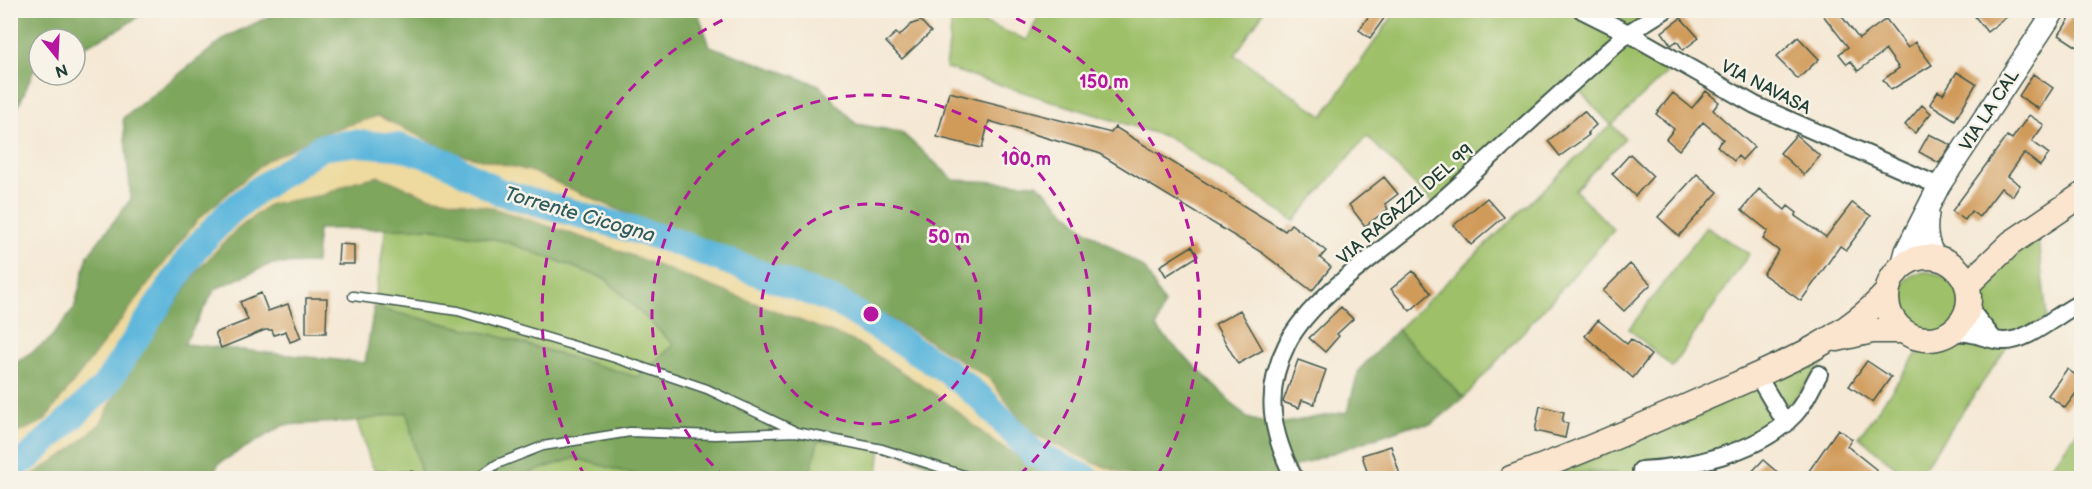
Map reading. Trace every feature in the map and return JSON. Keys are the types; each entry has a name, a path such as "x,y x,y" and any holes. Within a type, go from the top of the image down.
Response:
{"main road":[{"path":"1902,331 1893,320 1887,307 1887,292 1890,282 1902,266 1924,257 1942,260 1978,256 2011,243 2082,195"},
{"path":"1821,343 1872,331 1902,331 1925,339 1949,334 1961,322 1967,296 2011,243"},
{"path":"1942,260 1960,272 1967,296"},
{"path":"1511,478 1757,375 1821,343 1869,310 1887,292"}],"street":[{"name":"VIA NAVASA","path":"1582,10 1628,33 1755,105 1939,186"},
{"name":"VIA RAGAZZI DEL 99","path":"1294,478 1274,428 1273,395 1275,376 1286,345 1305,317 1428,212 1628,33 1665,10"},
{"name":"VIA LA CAL","path":"1902,266 1906,251 1939,186 2055,10"},
{"name":"VIA LA CAL","path":"1928,211 1926,228 1929,245 1942,260"},
{"path":"1967,296 1981,327 1995,340"},
{"path":"1949,334 1972,332 1995,340 2010,340 2025,336 2082,302"},
{"path":"1641,470 1684,467 1711,460 1749,444 1786,424 1796,413 1819,374"},
{"path":"1757,375 1786,424"}],"lane":[{"path":"353,296 458,311 592,351 707,389 796,432"},
{"path":"477,478 497,464 543,446 630,432 715,435 796,432 882,449 973,478"},
{"path":"358,478 362,476 418,478"}],"green space":[{"path":"11,10 147,11 118,30 87,45 87,27 27,27 27,86 11,123"},
{"path":"697,10 710,46 819,85 856,124 901,132 954,180 1038,184 1082,227 1145,269 1164,304 1156,328 1247,418 1272,425 1347,412 1359,370 1397,330 1464,398 1432,424 1409,426 1293,467 1298,478 1137,478 1094,463 1029,432 990,379 918,334 837,290 637,218 530,171 452,152 378,116 267,160 198,219 44,421 11,436 10,367 49,340 74,309 88,255 131,199 123,118 228,36 281,11"},
{"path":"953,10 1027,40 1041,11 1264,11 1235,55 1323,116 1396,11 1668,11 1629,35 1676,64 1612,125 1625,138 1575,190 1614,230 1464,398 1397,330 1611,125 1574,85 1436,207 1367,136 1294,221 1170,138 946,68"},
{"path":"379,176 426,196 489,207 594,241 856,342 940,397 993,441 1055,478 961,478 881,444 818,441 809,478 646,478 575,458 513,478 422,478 407,412 357,421 284,425 219,463 210,478 27,478 67,453 123,379 197,271 235,231 270,204 323,195 356,181","holes":["429,228 504,241 606,279 674,345 637,377 494,335 374,308 365,363 184,344 215,289 271,264 316,263 318,229"]},
{"path":"2036,221 2047,318 2007,347 1917,478 1909,478 1859,437 1923,345 1882,317 1901,307 1901,287 1913,275 1930,272 1948,280"},
{"path":"386,227 429,228 504,241 606,279 674,345 637,377 494,335 374,308"},
{"path":"1706,227 1749,254 1672,367 1629,329"},
{"path":"1832,353 1776,421 1669,477 1594,472 1555,474 1672,426"},
{"path":"407,412 422,478 380,478 371,464 357,421"},
{"path":"2081,427 2081,478 2043,478"},
{"path":"818,441 881,444 878,478 809,478"},
{"path":"575,458 643,476 641,478 513,478"},
{"path":"1594,472 1673,478 1543,478 1555,474"}],"sand":[{"path":"378,116 452,152 530,171 637,218 837,290 918,334 990,379 1029,432 1094,463 1137,478 1055,478 993,441 940,397 856,342 594,241 489,207 426,196 379,176 356,181 323,195 270,204 235,231 197,271 145,345 123,379 101,423 67,453 27,478 11,478 11,436 44,421 198,219 267,160 326,132"}],"building":[{"path":"1373,10 1385,17 1370,38 1359,30"},
{"path":"1819,10 1837,10 1859,39 1886,19 1908,48 1915,42 1932,65 1891,90 1883,80 1899,68 1886,50 1858,71 1851,61 1847,64 1839,54 1848,47"},
{"path":"1970,10 2016,10 1987,32"},
{"path":"2075,10 2082,10 2082,50 2059,35"},
{"path":"1681,18 1699,38 1683,50 1677,41 1671,45 1662,32"},
{"path":"921,21 931,32 902,59 886,42 896,33 899,36 912,24"},
{"path":"1798,37 1819,59 1798,79 1776,57"},
{"path":"1957,72 1976,84 1955,120 1930,104 1938,91 1943,94"},
{"path":"2033,74 2053,88 2039,109 2019,96"},
{"path":"1706,91 1719,102 1713,110 1754,147 1742,160 1738,156 1734,161 1717,146 1723,139 1703,122 1679,150 1666,139 1674,129 1656,114 1673,93 1692,108"},
{"path":"949,92 1111,133 1115,127 1285,231 1291,224 1326,251 1320,258 1331,267 1312,291 1261,252 1098,153 989,121 982,148 937,137"},
{"path":"1922,105 1931,113 1915,133 1905,125"},
{"path":"1584,111 1596,125 1587,133 1589,135 1560,156 1548,141"},
{"path":"2029,115 2044,125 2032,141 2049,154 2040,166 2024,153 2008,176 2020,185 2013,196 2001,188 1979,217 1971,211 1965,220 1952,211 2007,136 2012,139"},
{"path":"1929,134 1951,145 1939,163 1919,152"},
{"path":"1796,135 1820,156 1804,175 1780,153"},
{"path":"1630,154 1653,176 1635,196 1612,174"},
{"path":"1697,174 1718,192 1679,236 1658,217"},
{"path":"1384,177 1398,194 1385,204 1388,209 1365,226 1349,205"},
{"path":"1759,189 1785,210 1788,206 1797,213 1795,216 1826,237 1852,203 1871,216 1846,250 1840,246 1801,301 1763,274 1779,251 1763,239 1768,231 1742,210"},
{"path":"1487,198 1504,217 1471,245 1454,225"},
{"path":"339,244 354,245 354,264 338,264"},
{"path":"1192,246 1198,256 1166,276 1160,266"},
{"path":"1630,264 1651,284 1624,311 1603,291"},
{"path":"1413,271 1431,293 1410,311 1391,289"},
{"path":"261,293 268,311 288,304 301,338 290,342 286,331 274,335 272,330 265,330 221,348 215,333 248,320 240,302"},
{"path":"306,298 327,298 326,333 306,333"},
{"path":"1341,307 1353,319 1337,334 1339,336 1325,352 1309,338"},
{"path":"1240,310 1263,350 1238,364 1215,324"},
{"path":"1598,320 1627,344 1631,339 1651,355 1633,378 1585,336"},
{"path":"1298,360 1326,370 1314,404 1302,400 1299,408 1283,402"},
{"path":"1867,361 1891,377 1873,402 1849,386"},
{"path":"2082,363 2082,385 2065,408 2048,395 2067,369 2074,374"},
{"path":"1540,406 1564,412 1562,422 1568,423 1565,438 1535,431"},
{"path":"1838,429 1852,439 1847,446 1877,470 1870,478 1839,478 1830,471 1825,478 1804,478"},
{"path":"1391,446 1401,478 1369,478 1362,455"},
{"path":"1763,460 1784,478 1746,478"}],"waterway":[{"name":"Torrente Cicogna","path":"10,468 28,458 104,387 195,249 230,212 256,191 322,147 354,143 400,147 446,162 500,192 673,241 839,303 946,370 982,399 1033,453 1086,478"}]}
